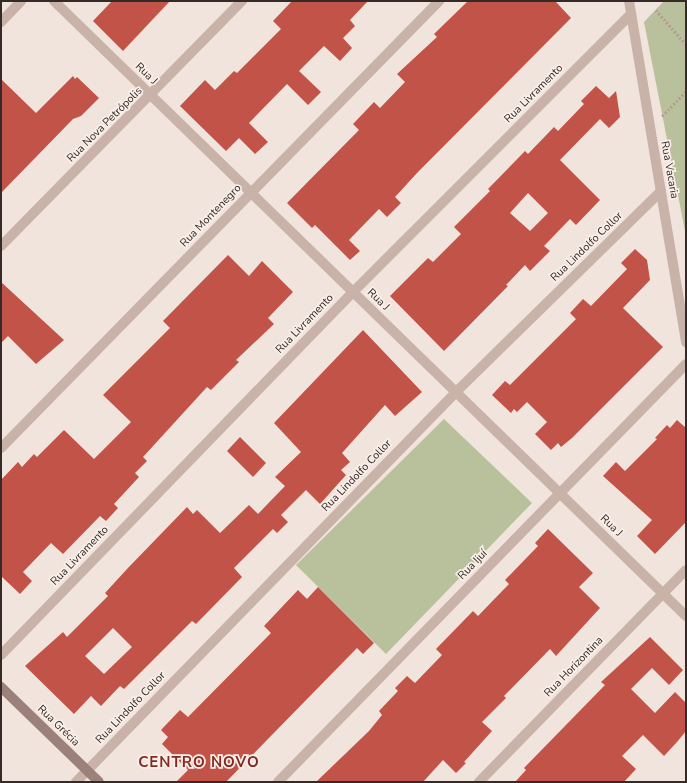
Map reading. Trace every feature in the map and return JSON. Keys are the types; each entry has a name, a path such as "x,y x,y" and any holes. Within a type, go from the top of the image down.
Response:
{"main road":[{"name":"Rua Grécia","path":"1,687 99,782"}],"street":[{"path":"1,22 21,1"},
{"name":"Rua J","path":"54,1 686,616"},
{"name":"Rua Nova Petrópolis","path":"1,246 242,1"},
{"name":"Rua Montenegro","path":"1,448 439,1"},
{"name":"Rua Vacaria","path":"629,1 660,191 683,305 686,342"},
{"name":"Rua Livramento","path":"1,655 353,292 631,14"},
{"name":"Rua Lindolfo Collor","path":"76,782 456,392 660,191"},
{"name":"Rua Ijuí","path":"278,782 686,364"},
{"name":"Rua Horizontina","path":"479,782 686,570"}],"path":[{"path":"656,10 686,44"},
{"path":"662,116 686,91"}],"green space":[{"path":"664,1 686,1 686,236 644,22"},
{"path":"444,419 532,503 386,654 296,565"}],"building":[{"path":"112,1 170,1 123,51 93,21"},
{"path":"292,1 368,1 350,20 355,26 343,38 352,48 340,61 324,46 299,71 321,92 308,105 287,84 249,123 268,142 255,154 239,138 226,151 180,106 205,80 215,90 234,71 237,73 281,29 273,21"},
{"path":"468,1 555,1 571,18 417,173 395,197 401,203 387,217 379,209 349,240 360,251 350,260 315,225 312,228 287,203 359,130 353,124 374,102 380,108 405,82 397,74 437,37 434,34"},
{"path":"73,76 75,79 77,77 99,98 81,116 73,119 1,193 1,79 36,113"},
{"path":"596,86 609,98 616,91 620,117 609,128 600,119 560,160 600,200 576,225 570,219 544,246 550,251 530,271 525,265 506,285 508,286 444,351 390,296 428,258 433,262 461,234 454,227 490,191 488,189 525,151 528,154 554,127 558,131 584,104 581,101","holes":["528,193 548,213 530,231 510,213"]},
{"path":"635,249 647,260 650,280 623,308 663,347 572,438 561,447 558,443 551,450 535,434 547,422 527,402 517,412 514,409 511,413 492,395 505,381 510,385 576,319 570,313 583,299 591,306 627,269 621,263"},
{"path":"228,255 249,276 262,261 293,292 268,318 274,324 236,360 239,362 211,390 207,387 143,457 147,461 135,473 139,477 114,504 118,508 106,521 100,516 63,554 51,543 23,572 32,581 20,594 1,576 1,480 18,462 22,467 34,454 37,457 64,430 94,459 131,422 103,395 170,328 163,321"},
{"path":"1,282 64,340 36,364 8,336 1,343"},
{"path":"363,330 422,392 395,416 385,405 342,453 350,462 341,470 346,475 320,504 306,490 281,515 288,522 277,533 273,529 234,568 242,577 196,624 192,621 124,689 120,686 101,706 91,696 74,714 25,666 63,632 67,637 108,596 105,593 187,507 193,514 197,510 220,533 249,505 258,514 285,486 275,477 301,452 274,423","holes":["113,628 132,647 104,674 85,656"]},
{"path":"677,420 686,428 686,522 655,554 637,536 652,520 603,476 616,462 625,471 657,439 655,438 667,425 670,428"},
{"path":"240,437 266,463 253,477 227,451"},
{"path":"548,529 593,573 579,587 600,608 556,656 550,649 504,696 506,698 482,722 492,731 464,762 466,763 456,773 443,760 423,782 316,782 369,731 382,715 379,711 398,691 395,688 407,676 415,683 442,655 436,649 473,611 478,616 509,584 505,580 538,546 535,543"},
{"path":"318,587 374,643 363,654 357,648 226,782 176,782 188,770 162,744 168,737 161,730 180,710 188,717 271,633 264,626 298,590 307,599"},
{"path":"650,637 683,670 669,685 652,668 631,689 655,713 675,692 686,703 686,731 664,756 643,735 622,756 636,769 624,782 515,782 526,770 524,768 605,685 601,682"}],"district":[{"name":"CENTRO NOVO","path":"199,763"}]}
